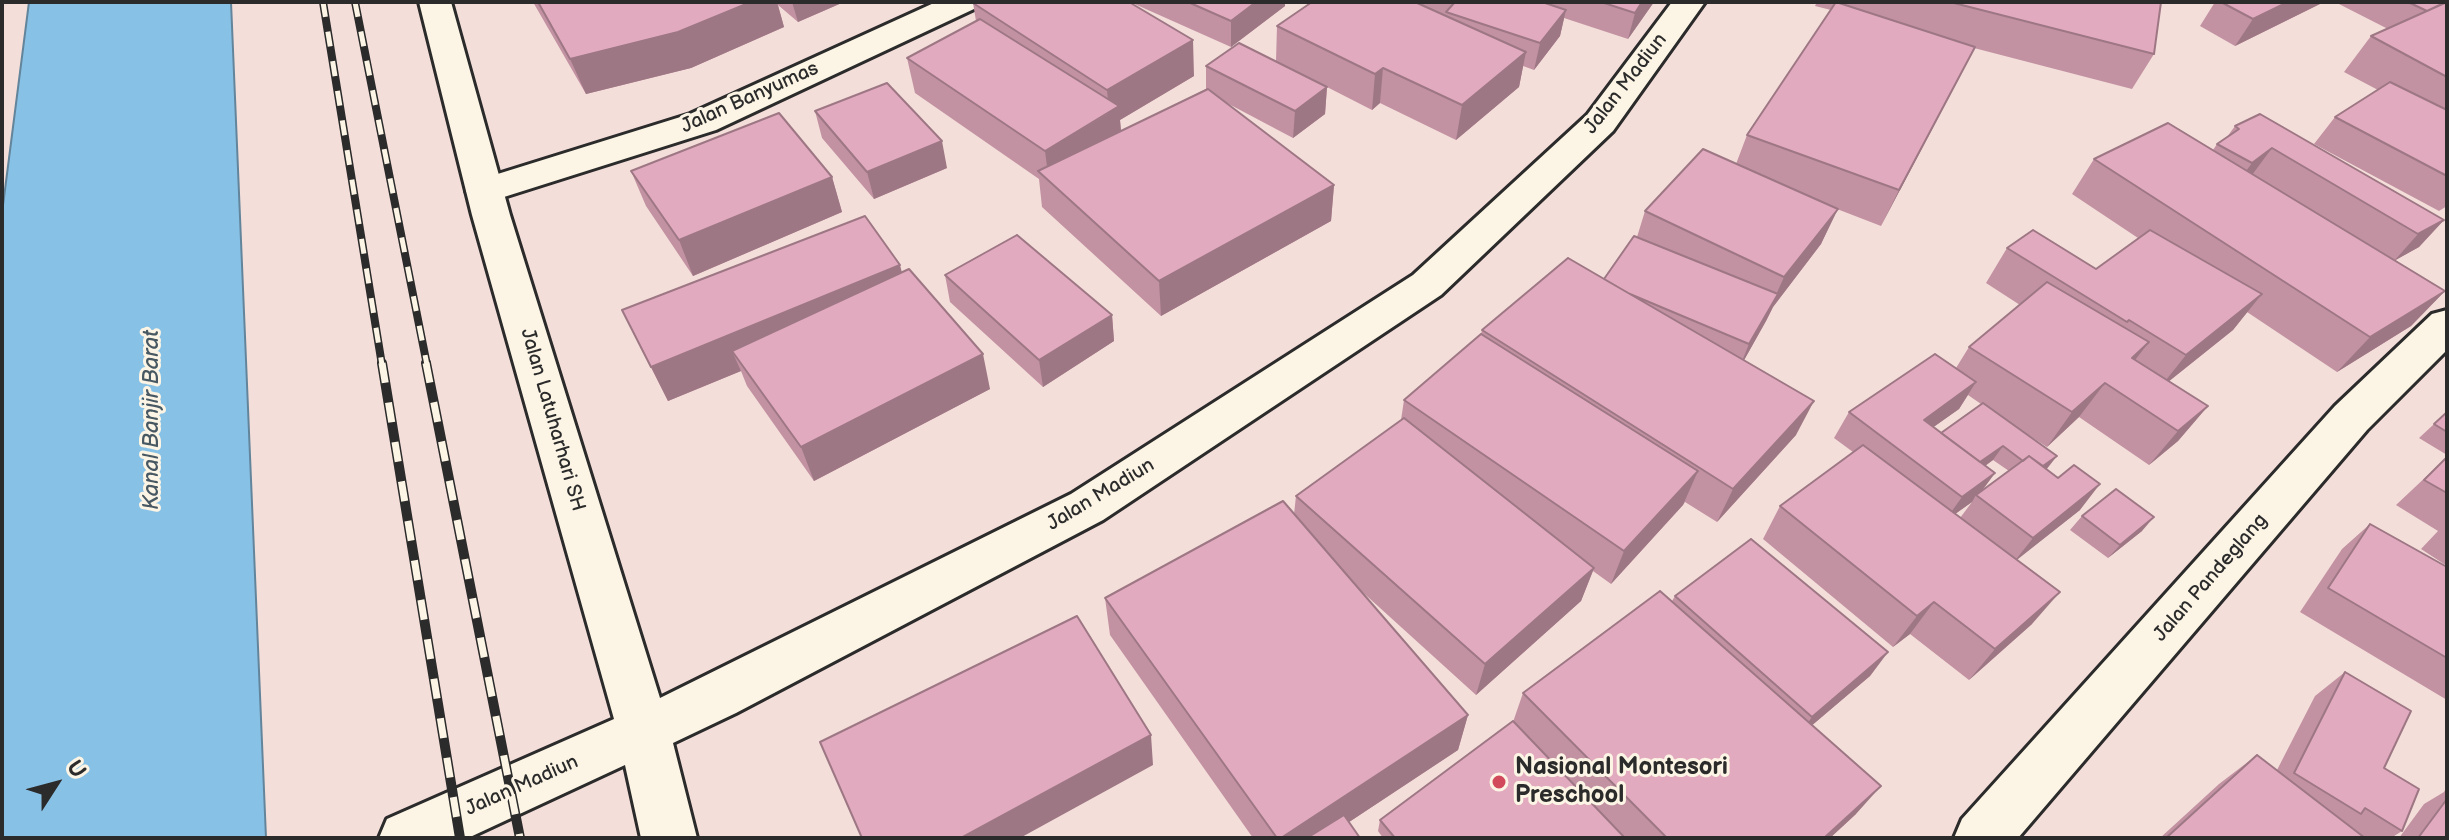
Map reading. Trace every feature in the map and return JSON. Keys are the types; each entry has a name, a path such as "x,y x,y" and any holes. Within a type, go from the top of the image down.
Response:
{"street":[{"name":"Jalan Latuharhari SH","path":"435,2 485,191 644,731 669,838"},
{"name":"Jalan Banyumas","path":"485,191 703,122 963,2"},
{"name":"Jalan Madiun","path":"407,838 718,697 1087,507 1427,285 1600,123 1689,2"},
{"name":"Jalan Pandeglang","path":"1982,838 2351,418 2447,325"}],"water":[{"name":"Kanal Banjir Barat","path":"29,2 231,2 266,838 2,838 2,213"}],"building":[{"path":"538,2 751,2 678,32 570,59"},
{"path":"975,2 1129,2 1193,40 1107,90"},
{"path":"1188,2 1256,2 1231,21"},
{"path":"1312,2 1415,2 1526,52 1462,105 1383,68 1375,74 1277,26"},
{"path":"1455,2 1542,2 1566,10 1540,43 1446,12"},
{"path":"1601,2 1642,2 1635,13"},
{"path":"1836,2 1975,47 1899,190 1747,135"},
{"path":"1950,2 2161,2 2154,54"},
{"path":"2221,2 2288,2 2253,19"},
{"path":"2408,2 2446,2 2427,11"},
{"path":"2447,2 2447,77 2371,36"},
{"path":"980,19 1119,106 1045,151 907,58"},
{"path":"1239,43 1327,87 1295,111 1206,66"},
{"path":"2390,82 2447,110 2447,176 2335,117"},
{"path":"887,83 942,141 867,172 815,111"},
{"path":"1208,89 1334,185 1159,281 1038,171"},
{"path":"779,113 832,177 679,240 631,171"},
{"path":"2260,114 2444,220 2418,234 2272,148 2252,163 2217,144 2239,129 2235,126"},
{"path":"2168,123 2445,291 2370,337 2094,159"},
{"path":"1703,149 1838,209 1784,277 1645,211"},
{"path":"865,216 900,265 651,367 622,310"},
{"path":"2033,230 2096,269 2150,230 2262,294 2186,355 2007,248"},
{"path":"1017,235 1112,315 1039,360 945,275"},
{"path":"1634,236 1778,294 1749,344 1630,294 1604,279"},
{"path":"1568,258 1814,401 1733,489 1482,330"},
{"path":"909,269 983,354 801,447 732,351"},
{"path":"2047,282 2149,342 2132,358 2208,406 2178,431 2105,383 2072,412 1969,347"},
{"path":"1481,334 1698,471 1624,551 1404,400"},
{"path":"1935,354 1976,382 1924,420 1995,473 1962,497 1849,412"},
{"path":"1983,403 2057,456 2043,466 2029,456 2023,461 2003,446 1980,462 1941,433"},
{"path":"2447,412 2447,432 2434,424"},
{"path":"1404,418 1594,568 1485,664 1296,496"},
{"path":"1863,445 2060,592 1995,649 1934,602 1917,616 1780,506"},
{"path":"2029,456 2058,478 2074,465 2100,484 2033,538 1976,495"},
{"path":"2447,457 2447,493 2424,480"},
{"path":"2116,489 2154,517 2120,545 2082,516"},
{"path":"1283,501 1468,715 1277,838 1105,598"},
{"path":"2370,524 2447,567 2447,658 2328,588"},
{"path":"1751,539 1888,652 1812,717 1675,596"},
{"path":"1660,591 1881,786 1824,838 1667,838 1523,693"},
{"path":"1077,616 1151,735 961,838 862,838 820,742"},
{"path":"2345,672 2411,711 2384,768 2419,789 2402,831 2365,808 2361,814 2294,773"},
{"name":"Nasional Montesori Preschool","path":"1513,721 1625,838 1395,838 1380,820"},
{"path":"2257,755 2365,838 2166,838"},
{"path":"2447,799 2447,838 2418,838"},
{"path":"1344,815 1360,838 1307,838"}],"railway":[{"path":"323,2 382,365"},
{"path":"355,2 427,365"},
{"path":"382,363 460,838"},
{"path":"426,363 520,838"}],"place":[{"name":"Nasional Montesori Preschool","path":"1499,782"}]}
